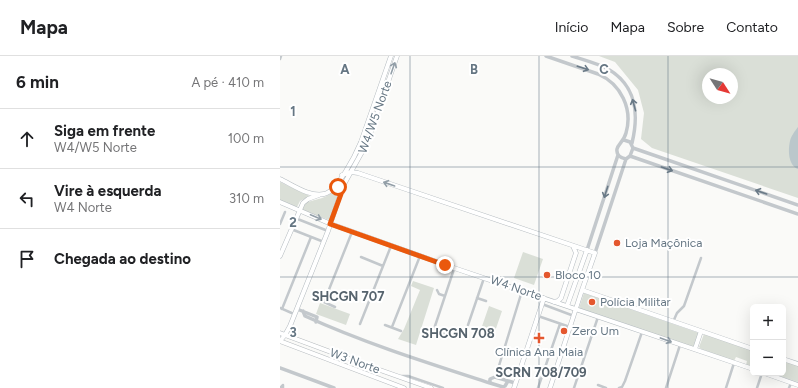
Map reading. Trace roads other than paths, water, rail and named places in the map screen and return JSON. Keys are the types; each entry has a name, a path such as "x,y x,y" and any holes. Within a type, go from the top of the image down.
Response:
{"main road":[{"name":"W4/W5 Norte","path":"280,341 285,335 295,314 324,242 341,194 367,143 397,56"},
{"name":"W4/W5 Norte","path":"335,187 356,154 390,57"},
{"path":"342,175 351,172 595,253 550,388"},
{"path":"280,179 311,193 323,194"},
{"path":"280,256 302,203 308,199 330,191 335,187 338,187 341,194"},
{"name":"W4 Norte","path":"280,202 330,224 420,256 750,368"},
{"path":"554,302 561,298 573,264 576,253 573,245"},
{"path":"568,306 587,250"},
{"path":"582,290 750,348"},
{"path":"514,388 544,298"},
{"path":"695,349 701,332"},
{"name":"W3 Norte","path":"280,333 431,388"},
{"name":"W3 Norte","path":"280,341 404,388"},
{"path":"311,353 310,349 312,346 320,348"},
{"path":"786,360 798,364"},
{"path":"771,376 798,385"}],"street":[{"path":"546,56 604,76 617,87 628,112 628,124 624,140 618,147 618,155 587,250"},
{"path":"572,56 608,69 615,74 625,84 636,109 636,127 632,143 633,148 630,156 626,159 595,253"},
{"path":"624,140 632,143"},
{"path":"633,148 798,205"},
{"path":"618,155 620,158 626,159"},
{"path":"630,156 798,214"},
{"path":"770,205 776,201 772,196"},
{"path":"780,208 780,202 785,201"},
{"path":"280,224 285,212"},
{"path":"296,218 328,231"},
{"path":"291,229 324,242"},
{"path":"335,307 324,302 352,231"},
{"path":"295,314 281,308 311,237"},
{"path":"360,324 391,245"},
{"path":"392,327 420,256"},
{"path":"361,257 382,266"},
{"path":"673,322 677,313 684,306 701,258"},
{"path":"448,335 437,332 434,329 454,268"},
{"path":"468,325 484,278"},
{"path":"437,290 438,293 445,296"},
{"path":"498,369 522,291"},
{"path":"477,298 486,301"},
{"path":"542,304 574,316"},
{"path":"297,309 317,317 316,322 386,348 503,387 506,386 508,381"},
{"path":"538,316 570,327"},
{"path":"574,388 598,317"},
{"path":"538,388 560,324"},
{"path":"385,325 401,331"},
{"path":"619,388 622,387 625,381 642,332"},
{"path":"666,388 680,345"},
{"path":"726,388 734,363"},
{"path":"280,368 334,388"},
{"path":"398,377 408,376 443,388"},
{"path":"757,388 762,376"},
{"path":"490,383 490,379 494,377 515,383"},
{"path":"789,388 791,383"},
{"path":"280,388 282,385 284,387"},
{"path":"598,385 606,388"}],"place":[{"name":"Loja Maçônica","path":"617,243"},
{"name":"Bloco 10","path":"547,275"},
{"name":"Polícia Militar","path":"592,302"},
{"name":"Zero Um","path":"564,331"},
{"name":"Clínica Ana Maia","path":"539,338"}],"district":[{"name":"SHCGN 707","path":"348,296"},
{"name":"SHCGN 708","path":"458,333"},
{"name":"SCRN 708/709","path":"541,372"}]}
